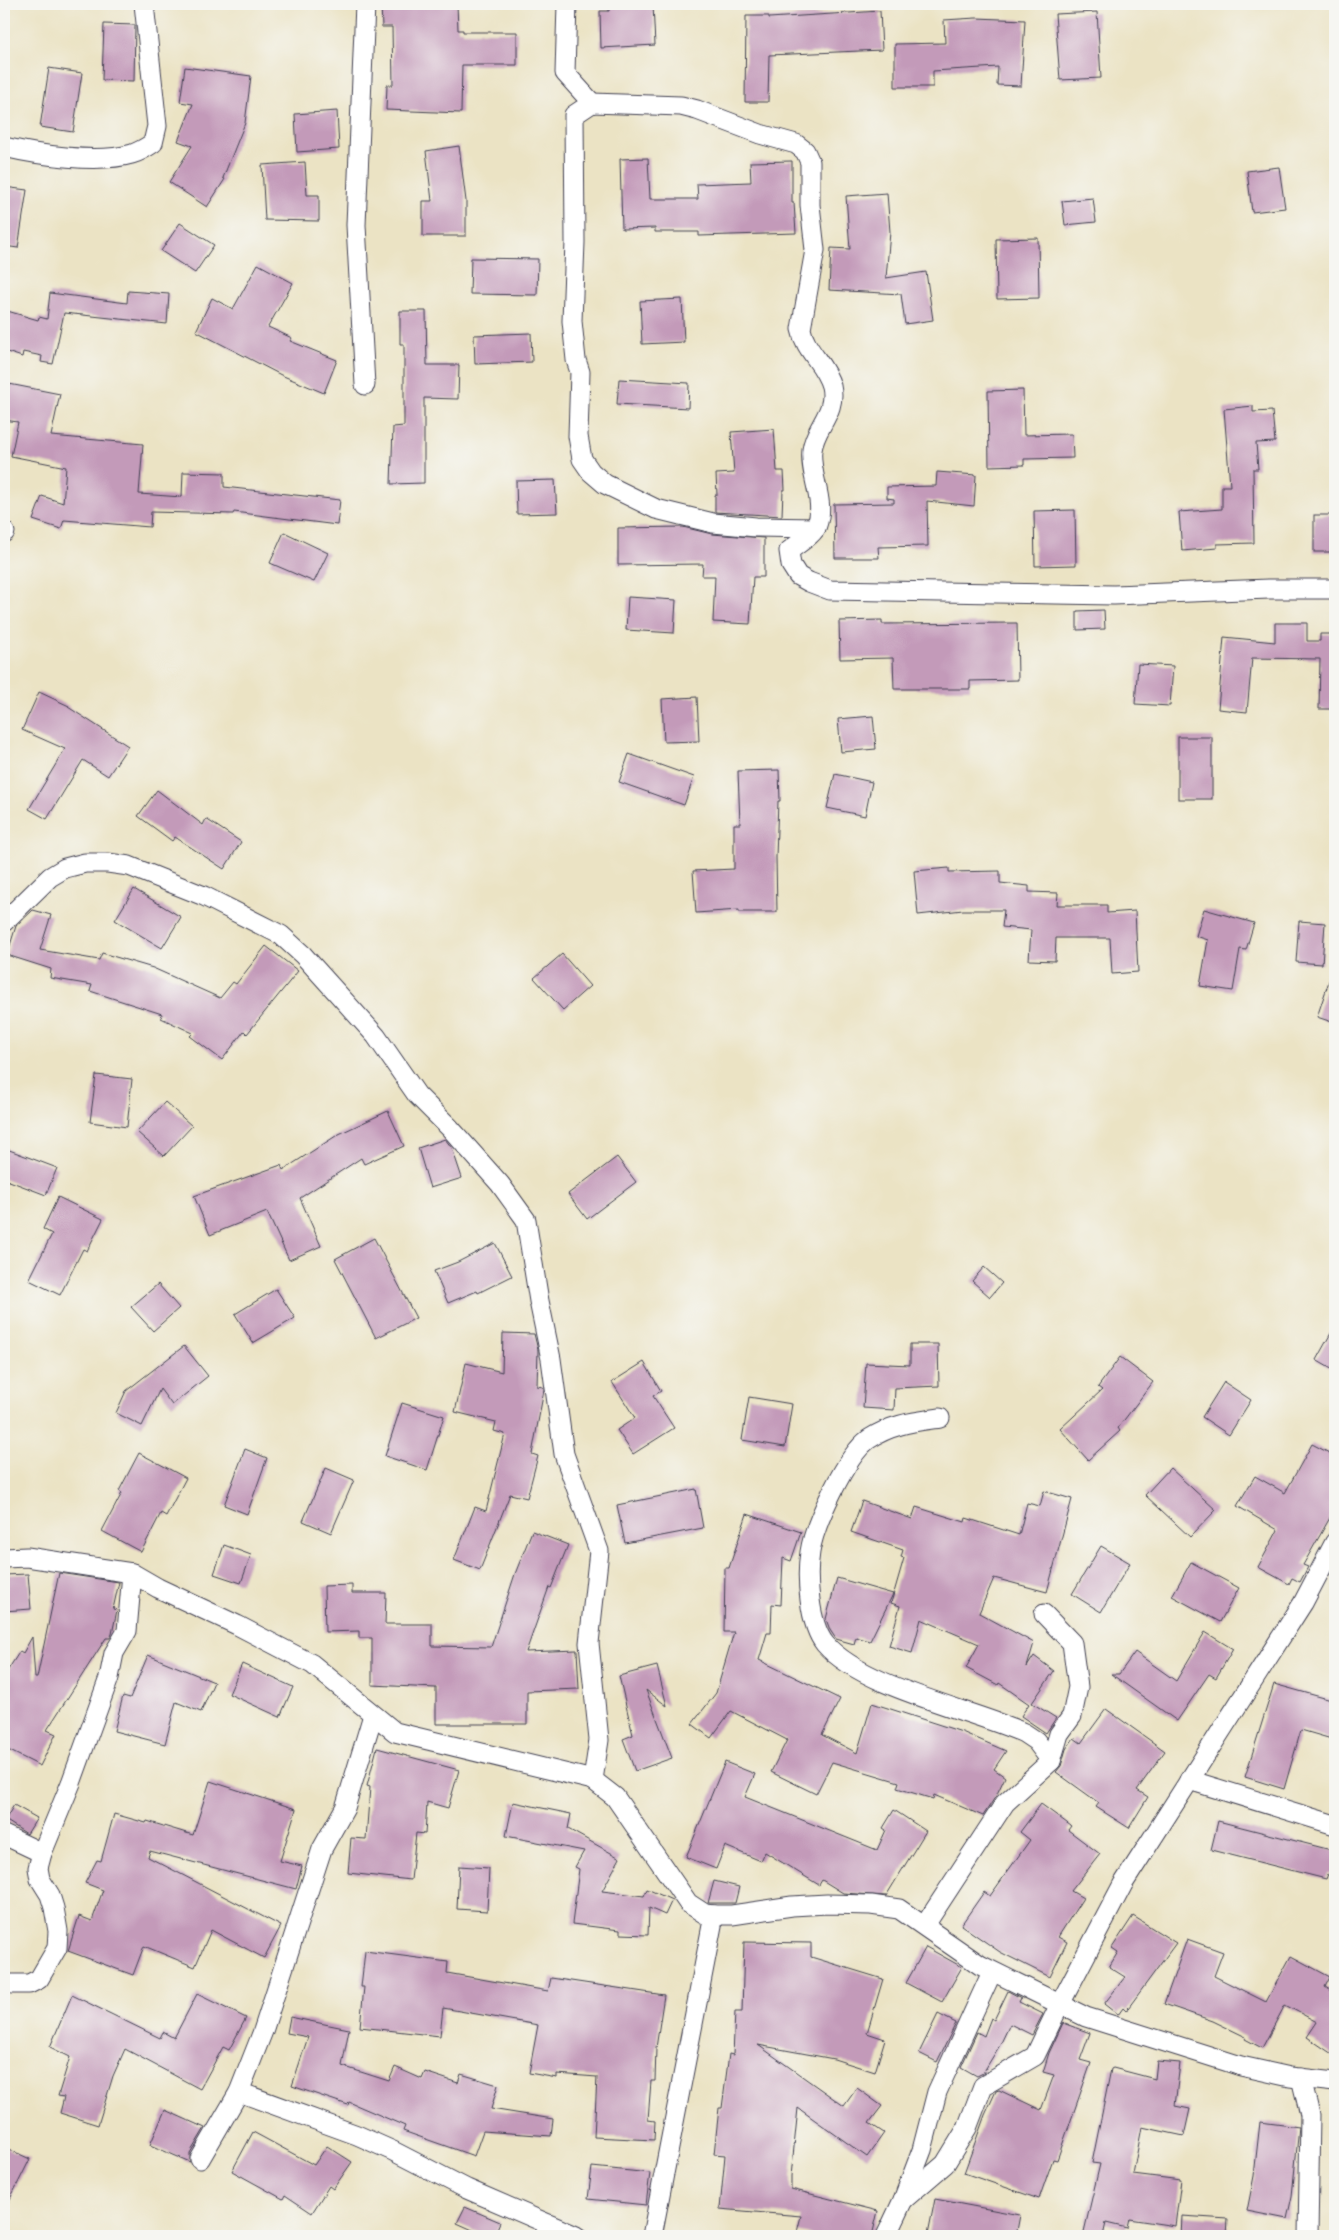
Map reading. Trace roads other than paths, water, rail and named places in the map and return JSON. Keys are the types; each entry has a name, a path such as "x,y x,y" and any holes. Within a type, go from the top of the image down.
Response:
{"street":[{"path":"4,147 35,154 93,158 132,154 153,143 157,126 144,4"},
{"path":"364,4 356,225 365,385"},
{"path":"567,4 565,73 592,103"},
{"path":"816,528 756,527 713,523 656,509 605,484 591,472 582,459 578,436 580,372 576,360 572,321 575,242 574,115 592,103 680,106 697,110 760,134 796,144 805,151 810,162 810,205 815,250 800,329 803,340 830,385 833,402 813,447 811,460 821,511 816,528 789,551 791,565 798,576 830,590 1114,595 1269,588 1335,589"},
{"path":"4,922 50,877 66,868 85,863 108,862 129,866 204,896 280,935 303,955 376,1036 417,1096 456,1135 500,1184 526,1220 539,1301 551,1359 564,1454 599,1551 589,1643 599,1740 592,1780"},
{"path":"940,1418 894,1425 867,1440 853,1456 839,1477 810,1550 808,1571 814,1622 825,1643 844,1661 876,1678 1024,1733 1036,1741 1050,1762"},
{"path":"903,2200 945,2164 967,2128 983,2086 1035,2056 1123,1884 1303,1603 1335,1542"},
{"path":"4,1558 27,1557 132,1573 158,1588 237,1625 312,1664 395,1732 592,1780 614,1797 688,1904 705,1914 732,1915 792,1906 871,1905 899,1909 992,1972 1086,2017 1241,2066 1300,2078 1335,2082"},
{"path":"12,1984 29,1984 39,1979 57,1948 58,1931 54,1908 50,1895 40,1879 38,1868 42,1853 71,1783 109,1678 114,1653 127,1631 132,1573"},
{"path":"925,1925 1005,1803 1050,1762 1059,1734 1072,1716 1078,1687 1072,1643 1044,1614"},
{"path":"200,2159 240,2092 322,1849 345,1808 373,1715"},
{"path":"1189,1780 1335,1825"},
{"path":"4,1835 42,1853"},
{"path":"652,2236 714,1915"},
{"path":"886,2236 903,2200 922,2150 937,2092 992,1972"},
{"path":"1300,2078 1310,2115 1308,2236"},
{"path":"240,2092 357,2135 393,2151 467,2189 576,2236"}]}
